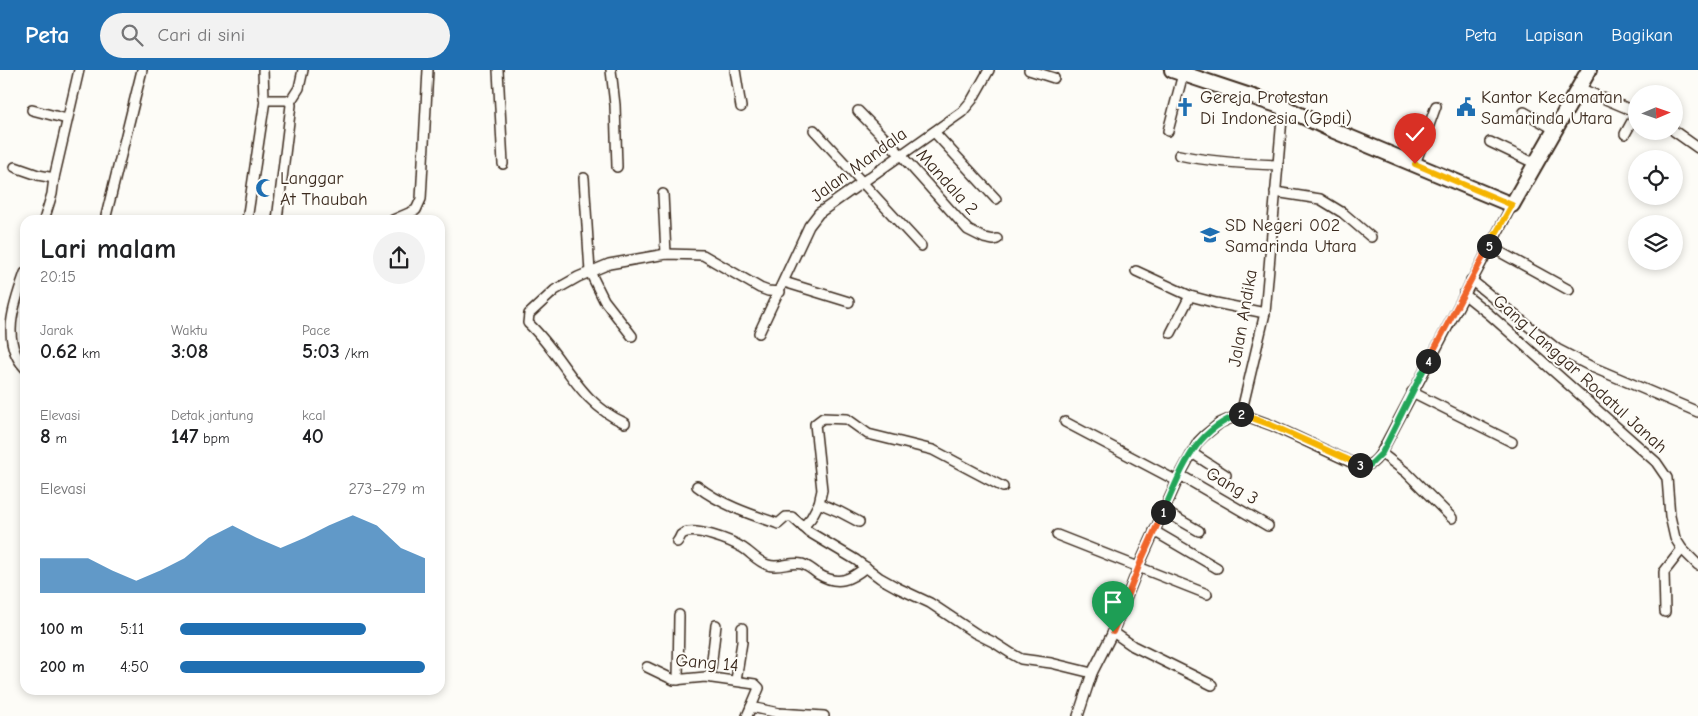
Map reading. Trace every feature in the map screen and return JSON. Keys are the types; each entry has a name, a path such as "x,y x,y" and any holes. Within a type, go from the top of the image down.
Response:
{"main road":[{"path":"1186,73 1283,107 1332,130 1512,205 1583,76"}],"street":[{"path":"46,215 52,194 79,70"},
{"path":"106,215 142,70"},
{"path":"249,215 265,100 262,70"},
{"path":"278,215 290,102 299,88 303,70"},
{"path":"404,215 416,210 421,199 428,70"},
{"path":"498,70 503,164"},
{"path":"611,70 616,105 617,167"},
{"path":"735,70 741,107"},
{"name":"Jalan Mandala","path":"759,333 780,292 809,226 819,213 968,106 989,70"},
{"path":"1029,70 1054,78"},
{"path":"1168,131 1186,73"},
{"path":"1583,76 1628,107"},
{"path":"265,100 288,100 290,102"},
{"path":"1415,164 1436,106"},
{"name":"Jalan Andika","path":"1241,414 1265,313 1283,107"},
{"path":"32,110 67,119"},
{"name":"Mandala 2","path":"858,111 900,154 968,230 984,238 997,239"},
{"path":"1524,112 1554,129"},
{"path":"1625,134 1628,128"},
{"path":"814,130 920,246"},
{"path":"934,132 996,199"},
{"path":"1683,137 1698,148"},
{"path":"1490,142 1534,164"},
{"path":"1179,155 1229,163 1278,165"},
{"path":"15,167 54,178"},
{"path":"584,178 590,272 604,300 632,336"},
{"path":"1275,192 1326,202 1343,213 1371,237"},
{"path":"663,194 666,254"},
{"path":"1078,716 1092,673 1113,632 1154,531 1178,478 1204,436 1220,423 1241,414 1271,425 1358,465 1370,465 1382,453 1412,392 1512,205"},
{"path":"1489,246 1568,290"},
{"path":"624,422 609,416 584,394 551,348 528,323 529,314 554,290 609,264 666,254 703,255 760,288 780,292"},
{"path":"1136,271 1190,296 1216,304 1265,313"},
{"path":"1471,280 1556,349 1586,364 1698,412"},
{"path":"784,282 849,302"},
{"path":"20,288 13,310 11,336 14,351 20,360"},
{"name":"Gang Langgar Rodatul Janah","path":"1464,294 1656,462 1667,478 1672,529 1675,538 1682,549 1698,565"},
{"path":"1171,333 1190,296"},
{"path":"1412,392 1512,442"},
{"path":"803,527 811,518 819,503 822,490 815,424 823,418 847,419 868,434 933,450 1003,487"},
{"name":"Gang 3","path":"1065,422 1178,478 1268,526"},
{"path":"1192,453 1226,475"},
{"path":"1382,453 1407,473 1452,518"},
{"path":"698,486 709,495 764,520 778,524 786,517 792,517 816,537 898,588 930,603 974,633 1021,659 1051,663 1092,673"},
{"path":"819,503 859,522"},
{"path":"1164,511 1199,531"},
{"path":"1154,531 1217,568"},
{"path":"677,542 687,532 697,532 719,537 742,547 767,565 804,564 825,578 833,580 844,581 855,577 866,568"},
{"path":"1057,535 1207,594"},
{"path":"1666,612 1664,572 1682,549"},
{"path":"678,680 679,615"},
{"path":"710,677 716,625"},
{"path":"736,680 742,642 742,628"},
{"path":"1113,632 1133,646 1212,685"},
{"name":"Gang 14","path":"647,667 674,680 710,677 755,684 759,686 752,707"},
{"path":"746,716 752,707 779,713 822,716"}],"place":[{"name":"Gereja Protestan Di Indonesia (Gpdi)","path":"1185,107"},
{"name":"Kantor Kecamatan Samarinda Utara","path":"1466,107"},
{"name":"Langgar At Thaubah","path":"265,188"},
{"name":"SD Negeri 002 Samarinda Utara","path":"1210,235"}],"route":[{"path":"1113,632 1141,561 1180,475 1198,442 1220,423 1241,414 1271,425 1363,466 1370,465 1382,453 1415,386 1512,205 1415,164"}]}
